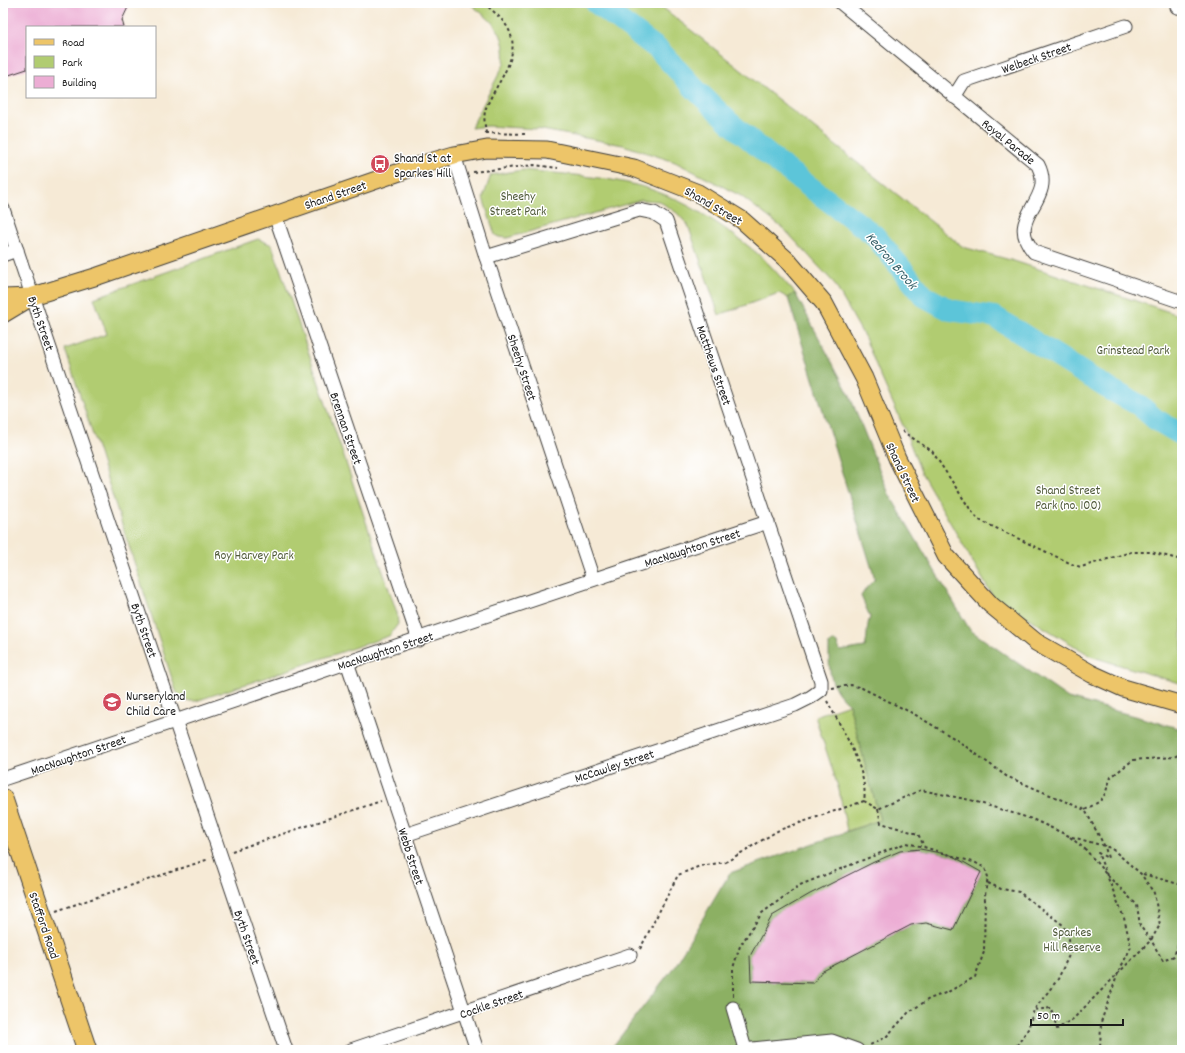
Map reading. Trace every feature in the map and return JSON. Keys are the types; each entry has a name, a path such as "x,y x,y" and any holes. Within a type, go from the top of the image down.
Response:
{"highway":[{"name":"Stafford Road","path":"3,799 87,1050"}],"main road":[{"name":"Shand Street","path":"3,314 33,296 423,164 454,155 487,149 538,149 615,163 634,168 698,193 742,220 787,260 824,302 864,378 903,471 946,556 991,605 1036,642 1092,674 1123,688 1182,705"},
{"name":"Shand Street","path":"3,298 33,296"}],"street":[{"name":"Royal Parade","path":"841,3 1038,165 1043,174 1043,187 1028,215 1024,227 1024,236 1027,244 1034,252 1182,302"},
{"name":"Welbeck Street","path":"954,97 964,81 1126,26"},
{"name":"Sheehy Street","path":"454,155 486,257 593,579"},
{"name":"Byth Street","path":"3,210 286,1050"},
{"name":"Matthews Street","path":"486,257 639,210 654,213 666,221 821,680 821,690"},
{"name":"Brennan Street","path":"275,215 419,640"},
{"path":"3,255 17,250"},
{"name":"MacNaughton Street","path":"3,779 176,722 347,662 419,640 593,579 768,522"},
{"name":"Webb Street","path":"347,662 477,1050"},
{"name":"McCawley Street","path":"404,835 795,705 821,690"},
{"name":"Cockle Street","path":"351,1050 630,955"},
{"path":"733,1008 744,1049 832,1041 862,1048"}],"path":[{"path":"484,3 503,21 513,43 508,67 486,109 484,117 486,133 529,135"},
{"path":"472,172 534,166 563,169"},
{"path":"899,426 909,437 923,443 932,451 975,516 1074,565 1081,567 1131,552 1151,552 1182,560"},
{"path":"864,801 865,783 851,747 821,690 851,685 862,688 914,714 957,740 1006,776 1085,810 1105,847 1108,858 1098,854 1124,918 1131,947 1118,973 1101,1022 1100,1050"},
{"path":"1085,810 1100,800 1105,794 1111,777 1133,760 1174,757 1182,753"},
{"path":"878,809 921,790 977,802 1032,819 1068,836 1111,848 1141,874 1154,893 1160,925 1151,940 1073,1019 1057,1029 1051,1008 1034,1010"},
{"path":"630,955 639,949 678,875 700,866 726,862 779,830 864,801 878,809 881,823 918,834 924,847"},
{"path":"1068,836 1086,850 1106,874 1137,905 1140,926 1151,940 1163,961 1174,956 1182,934"},
{"path":"733,1008 734,968 740,946 762,913 800,885 906,843 976,863 985,868 988,876 988,883 985,895 984,952 975,977 948,992 929,999 909,1012 886,1037 862,1048"},
{"path":"1141,874 1182,885"},
{"path":"988,883 1001,889 1018,892 1063,925 1070,938 1070,953 1058,979 1034,1010 1028,1029 1014,1050"}],"green space":[{"name":"Shand Street Park (no. 100)","path":"469,3 657,3 963,247 1014,261 1182,316 1182,684 1093,657 993,597 921,472 904,428 865,338 834,283 785,230 741,196 675,162 623,145 537,129 488,126 471,128 504,64 504,53 501,35 497,28"},
{"name":"Sheehy Street Park","path":"523,170 611,180 640,186 672,198 717,223 745,243 768,263 795,293 788,298 779,293 719,315 688,225 677,213 659,201 641,200 507,238 499,237 495,235 483,198 491,175"},
{"name":"Roy Harvey Park","path":"258,239 272,245 397,613 398,624 389,636 196,701 183,701 176,691 65,349 107,334 94,298"},
{"name":"Sparkes Hill Reserve","path":"795,293 849,394 889,494 970,630 1068,698 1182,729 1182,1050 610,1050 673,968 730,873 880,820 849,704 842,698 833,684 829,662 829,644 834,641 837,643 840,651 865,647 870,617 861,596 875,579 788,298","holes":["920,849 951,855 981,872 953,930 926,923 911,925 821,972 813,983 751,981 750,956 772,916 874,862 900,851"]},
{"path":"849,704 880,820 847,831 839,790 815,716"}],"building":[{"path":"3,3 130,3 122,20 124,26 26,26 26,69 3,77"},
{"path":"920,849 951,855 981,872 953,930 926,923 911,925 821,972 813,983 751,981 750,956 772,916 810,894 874,862 900,851"}],"waterway":[{"name":"Kedron Brook","path":"596,3 659,50 694,88 729,122 778,163 874,235 924,296 950,310 995,317 1104,386 1139,405 1155,419 1182,435"}],"place":[{"name":"Shand St at Sparkes Hill","path":"380,164"},
{"name":"Nurseryland Child Care","path":"112,702"}],"park label":[{"name":"Grinstead Park","path":"1133,349"}]}
